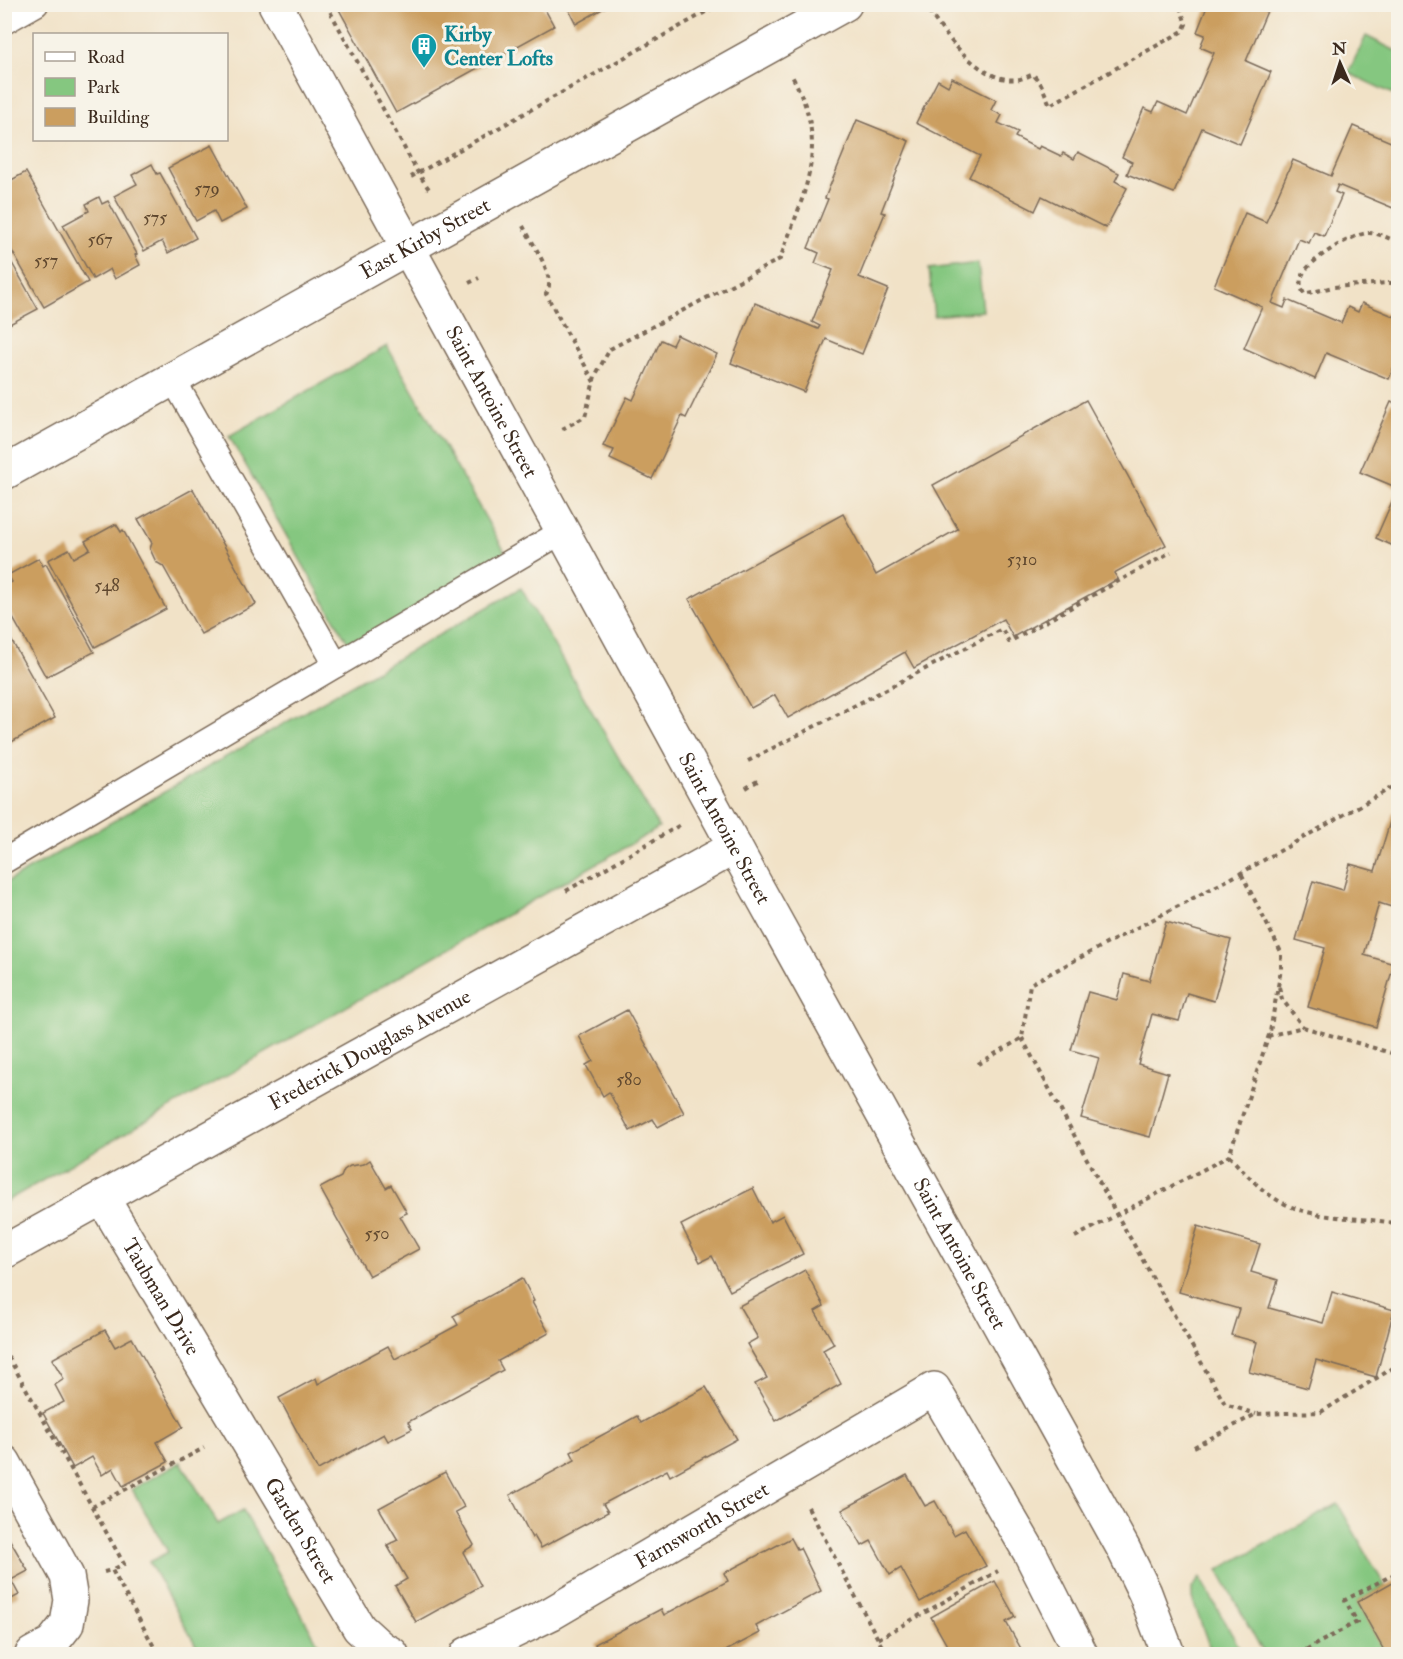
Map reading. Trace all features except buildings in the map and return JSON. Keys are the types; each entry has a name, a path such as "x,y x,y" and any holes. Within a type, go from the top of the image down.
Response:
{"street":[{"name":"Saint Antoine Street","path":"275,4 735,847 1123,1548 1145,1593 1168,1654"},
{"name":"East Kirby Street","path":"4,473 845,4"},
{"name":"Frederick Douglass Avenue","path":"4,1252 735,847"},
{"name":"Taubman Drive","path":"103,1198 221,1396"},
{"name":"Farnsworth Street","path":"467,1654 552,1613 934,1389 1030,1553"},
{"name":"Garden Street","path":"221,1396 359,1629 381,1648 392,1654"},
{"path":"4,1462 67,1576 71,1600 67,1624 42,1649"},
{"path":"1030,1553 1081,1654"}],"lane":[{"path":"4,22 36,4"},
{"path":"173,379 336,665"},
{"path":"4,861 563,531"}],"path":[{"path":"326,4 418,173 432,193"},
{"path":"410,178 720,4"},
{"path":"924,4 950,42 982,68 998,76 1018,80 1033,74 1041,84 1050,105 1183,31 1186,24 1179,4"},
{"path":"562,429 585,417 594,382 610,349 780,259 813,159 813,132 808,109 790,73"},
{"path":"523,225 543,262 550,282 550,290 546,294 594,382"},
{"path":"1398,242 1369,233 1354,237 1335,247 1306,269 1301,277 1300,288 1304,294 1333,287 1388,282 1398,284"},
{"path":"748,761 1002,629 1009,642 1171,552"},
{"path":"746,788 759,780"},
{"path":"1398,784 1241,873 1030,984 1022,1038 1117,1215 1225,1404 1256,1414 1321,1412 1398,1365"},
{"path":"566,891 680,825"},
{"path":"1075,1237 1229,1156 1268,1036 1278,984 1281,952 1241,873"},
{"path":"1278,984 1282,999 1294,1018 1303,1027 1398,1055"},
{"path":"1268,1036 1303,1027"},
{"path":"978,1064 1022,1038"},
{"path":"1229,1156 1253,1180 1284,1204 1317,1215 1398,1224"},
{"path":"4,1349 124,1564 112,1570 67,1576"},
{"path":"1194,1447 1256,1414"},
{"path":"92,1507 204,1448"},
{"path":"789,1473 886,1654"},
{"path":"878,1639 1030,1553"},
{"path":"112,1570 158,1654"},
{"path":"1298,1654 1357,1622 1345,1600 1398,1572"}],"green space":[{"path":"1366,36 1398,52 1397,96 1348,73"},
{"path":"978,263 983,311 934,316 929,269"},
{"path":"387,346 508,557 351,648 229,436"},
{"path":"521,588 659,828 5,1202 5,883"},
{"path":"181,1462 218,1524 243,1510 324,1654 201,1654 149,1562 168,1552 132,1489"},
{"path":"1338,1504 1385,1586 1357,1602 1386,1654 1264,1654 1218,1570"},
{"path":"1200,1578 1243,1654 1212,1654 1192,1598 1192,1588"}],"place":[{"name":"Kirby Center Lofts","path":"424,69"}]}
